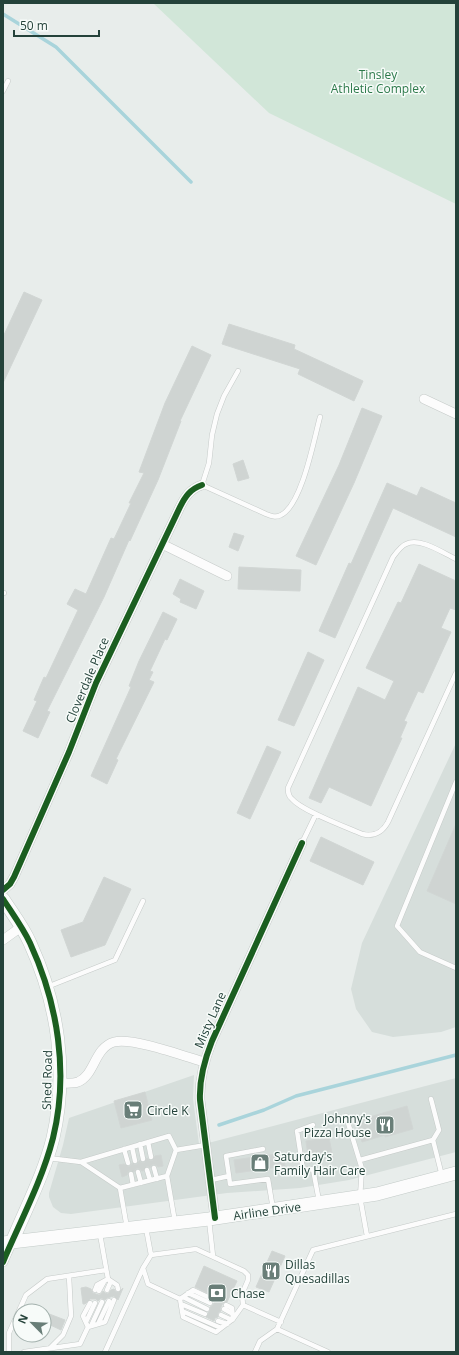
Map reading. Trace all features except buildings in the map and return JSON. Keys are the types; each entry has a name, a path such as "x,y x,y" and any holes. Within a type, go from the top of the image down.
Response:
{"main road":[{"name":"Shed Road","path":"3,899 30,942 47,987 56,1024 59,1046 60,1083 59,1106 52,1139 41,1175 7,1243"},
{"name":"Airline Drive","path":"7,1243 212,1219 360,1197 377,1194 456,1173"}],"street":[{"path":"424,399 456,414"},
{"name":"Cloverdale Place","path":"3,890 10,884 14,877 69,752 96,683 162,544 187,494 202,485"},
{"path":"162,544 227,576"},
{"name":"Misty Lane","path":"212,1219 211,1180 200,1086 204,1062 215,1034 302,844"},
{"path":"3,940 21,927"},
{"path":"60,1083 79,1082 86,1076 102,1050 114,1042 131,1042 204,1062"},
{"name":"Shed Road","path":"3,1262 7,1243"}],"lane":[{"path":"3,91 8,81"},
{"path":"238,371 224,396 217,414 212,435 209,463 202,485 266,514 281,516 289,509 305,476 320,417"},
{"path":"456,559 422,543 415,542 406,544 393,557 288,788 291,799 300,806 316,814 368,836 375,835 384,829 456,673"},
{"path":"456,782 397,926 420,952 456,968"},
{"path":"302,844 316,814"},
{"path":"47,987 115,960 143,901"},
{"path":"360,1160 433,1140 439,1130 431,1099"},
{"path":"346,1116 362,1169 360,1197 367,1236"},
{"path":"313,1125 297,1131 303,1170 313,1169 319,1203"},
{"path":"46,1158 81,1162 169,1136 176,1150 167,1176 175,1223"},
{"path":"433,1140 442,1176"},
{"path":"148,1142 151,1157"},
{"path":"140,1144 144,1159"},
{"path":"176,1150 206,1145"},
{"path":"132,1147 135,1161"},
{"path":"124,1149 128,1163"},
{"path":"263,1149 226,1156 230,1184 268,1179 273,1210"},
{"path":"81,1162 120,1188 127,1229"},
{"path":"154,1168 157,1179"},
{"path":"147,1170 150,1180"},
{"path":"138,1172 141,1183"},
{"path":"131,1174 133,1185"},
{"path":"120,1188 167,1176"},
{"path":"211,1180 229,1176"},
{"path":"255,1352 260,1341 277,1329 281,1322 313,1250 456,1214"},
{"path":"212,1219 213,1256"},
{"path":"106,1352 143,1268 151,1255 146,1226"},
{"path":"100,1232 106,1270 107,1290"},
{"path":"151,1255 196,1249 244,1271 248,1275 248,1280 242,1294 243,1305 233,1318 216,1332 183,1317 181,1300"},
{"path":"143,1268 148,1284 181,1300 204,1314"},
{"path":"9,1352 9,1333 26,1294 47,1279 106,1270"},
{"path":"50,1348 63,1335 71,1316 68,1276"},
{"path":"107,1280 116,1284 116,1289"},
{"path":"97,1290 97,1285 107,1280"},
{"path":"181,1300 193,1290 211,1301"},
{"path":"181,1300 207,1309"},
{"path":"90,1327 105,1322 111,1301"},
{"path":"24,1352 80,1344 102,1302"},
{"path":"90,1327 83,1316 92,1303"},
{"path":"243,1305 281,1322"},
{"path":"225,1307 233,1318"},
{"path":"221,1315 233,1318"},
{"path":"218,1321 227,1324"},
{"path":"277,1329 328,1352"}],"shaded area":[{"path":"456,743 456,1027 441,1032 393,1037 372,1032 356,1009 351,989 362,943"},
{"path":"194,1075 193,1099 199,1144 212,1142 456,1078 456,1152 349,1180 300,1188 227,1193 71,1214 61,1213 53,1207 49,1193 69,1118"}],"green space":[{"name":"Tinsley Athletic Complex","path":"153,3 456,3 456,204 269,113"}],"waterway":[{"path":"3,14 56,47 191,182"},
{"path":"219,1125 264,1110 296,1096 456,1055"}],"cycle path":[{"path":"3,890 10,884 14,877 69,752 96,683 180,507 188,494 202,485"},
{"path":"215,1218 200,1100 200,1085 203,1070 212,1041 302,843"},
{"path":"3,899 21,926 40,966 54,1014 60,1064 58,1113 53,1138 37,1186 3,1262"}],"place":[{"name":"Circle K","path":"133,1110"},
{"name":"Johnny's Pizza House","path":"385,1125"},
{"name":"Saturday's Family Hair Care","path":"260,1163"},
{"name":"Dillas Quesadillas","path":"271,1271"},
{"name":"Chase","path":"217,1293"}]}
